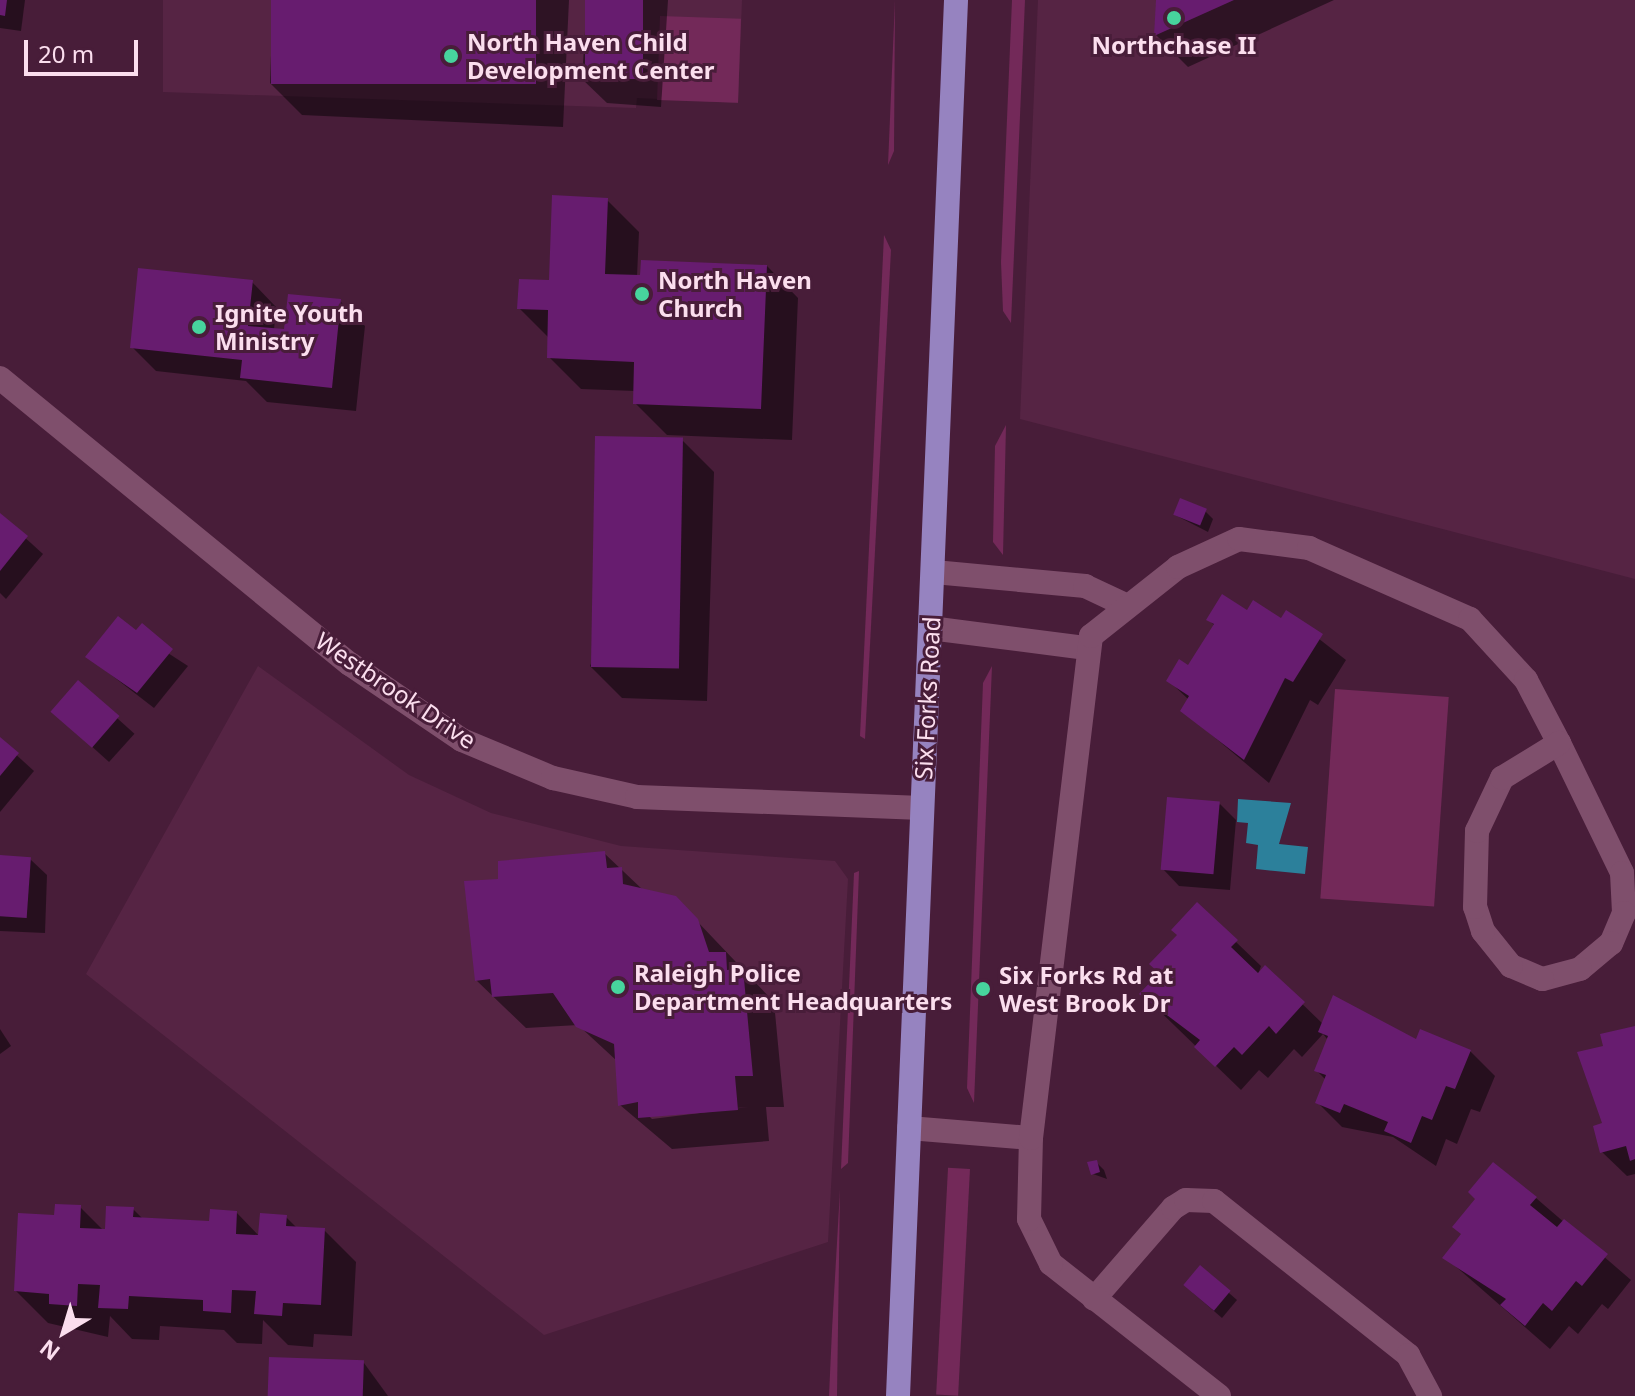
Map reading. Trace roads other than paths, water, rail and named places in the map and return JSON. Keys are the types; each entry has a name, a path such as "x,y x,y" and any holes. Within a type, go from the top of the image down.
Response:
{"main road":[{"name":"Six Forks Road","path":"898,1396 956,0"}],"street":[{"name":"Westbrook Drive","path":"0,378 350,664 462,740 553,778 637,797 922,808"},
{"path":"1219,1396 1094,1299 1035,1242 1031,1138 1087,648 1123,604 1200,554 1239,539 1309,548 1470,619 1526,680 1559,743 1626,895 1620,928 1597,959 1542,979 1511,966 1483,931 1475,907 1477,831 1502,778 1559,743"},
{"path":"934,572 1085,586 1123,604"},
{"path":"930,628 1087,648"},
{"path":"909,1128 1031,1138"},
{"path":"1094,1299 1173,1208 1186,1200 1214,1201 1408,1355 1430,1396"}],"water":[{"path":"1238,799 1291,803 1279,844 1308,847 1305,874 1256,869 1258,845 1246,843 1248,823 1237,822"}],"place":[{"name":"Northchase II","path":"1174,18"},
{"name":"North Haven Child Development Center","path":"451,56"},
{"name":"North Haven Church","path":"642,294"},
{"name":"Ignite Youth Ministry","path":"199,327"},
{"name":"Raleigh Police Department Headquarters","path":"618,987"},
{"name":"Six Forks Rd at West Brook Dr","path":"983,989"}]}
